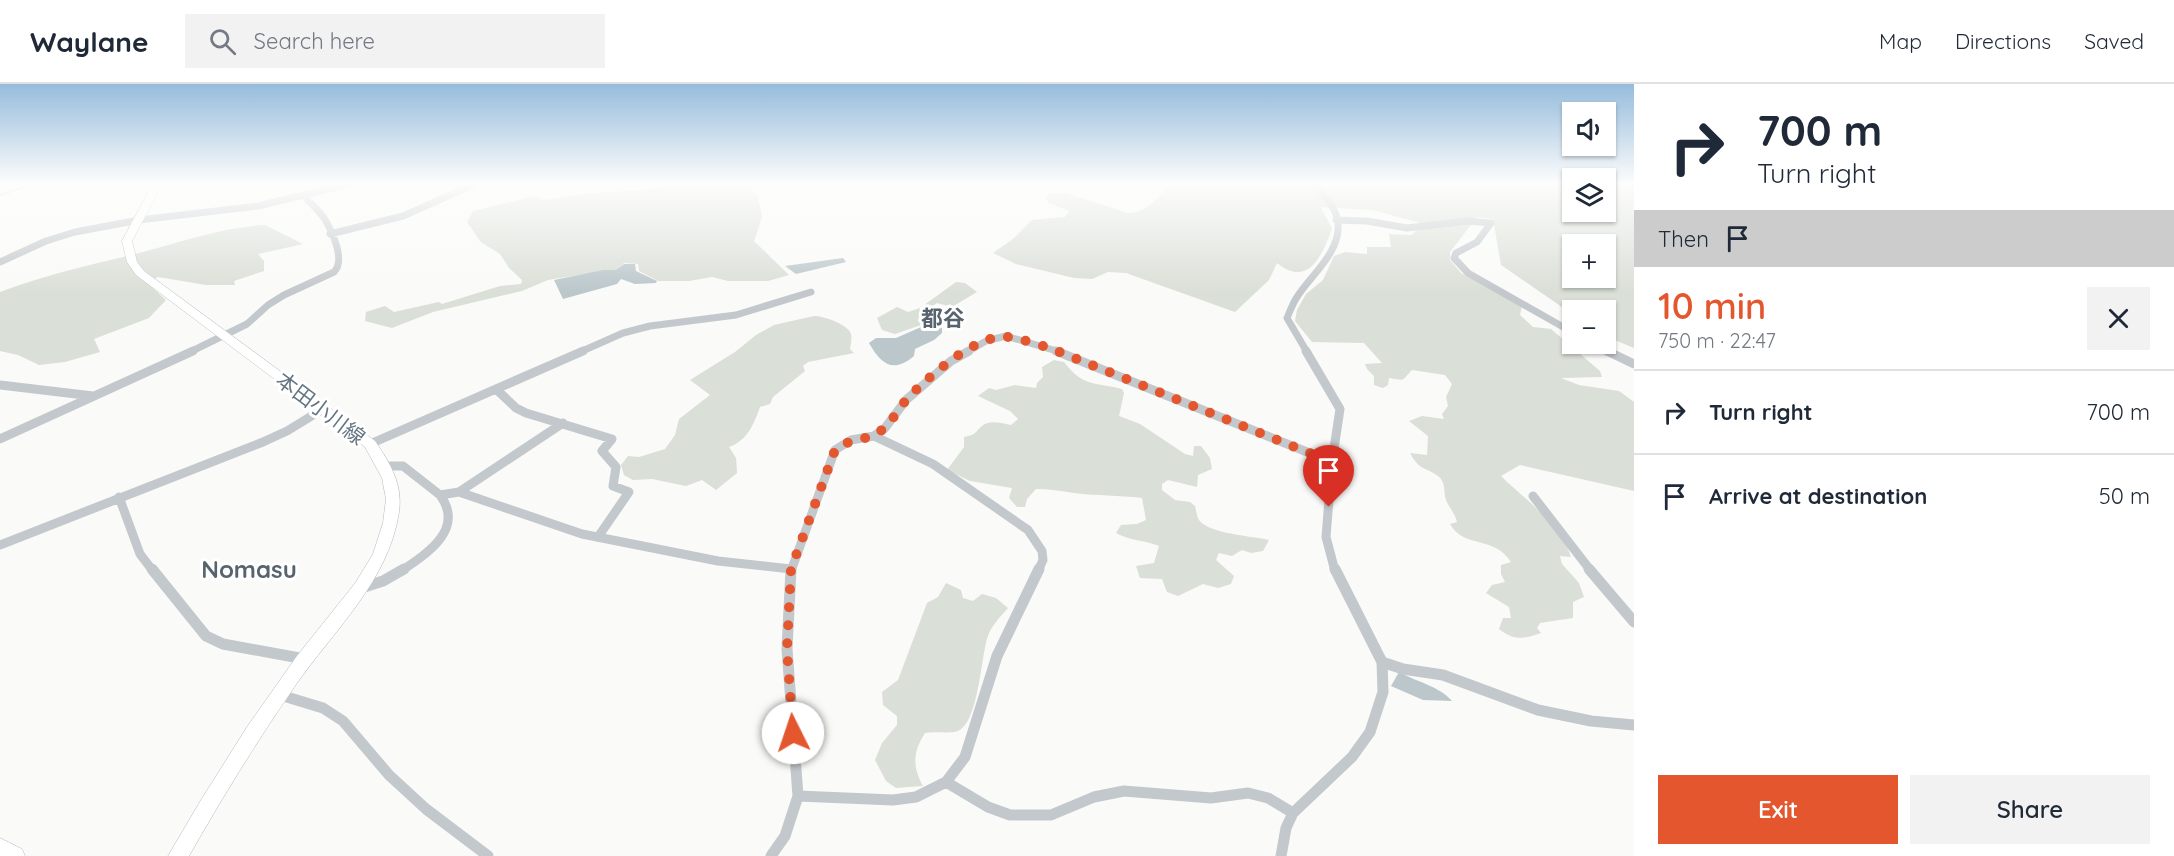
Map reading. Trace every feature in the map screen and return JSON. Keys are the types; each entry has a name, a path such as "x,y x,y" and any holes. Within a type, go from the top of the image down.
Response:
{"main road":[{"name":"本田小川線","path":"139,220 127,241 127,249 140,273 370,444 385,466 394,490 386,539 371,571 280,695 210,800 178,856"},
{"path":"0,848 15,856"}],"street":[{"path":"0,262 56,237 139,220"},
{"path":"0,439 225,336 247,324 284,295 327,276 339,267 340,256 325,220"},
{"path":"330,234 387,220"},
{"path":"1281,856 1286,828 1293,813 1348,762 1370,732 1383,692 1382,662 1332,564 1326,537 1332,462 1340,410 1287,318 1291,306 1307,280 1319,270 1338,242 1340,232 1336,220"},
{"path":"1337,220 1367,221 1407,228 1468,221 1491,223 1477,242 1456,254 1454,258 1468,273 1562,326"},
{"path":"370,444 636,329 736,315 811,292"},
{"path":"771,856 785,836 798,796 787,649 791,569 835,450 851,440 874,436 885,428 906,400 944,366 969,350 1006,336 1047,347 1092,364 1332,462"},
{"path":"1614,354 1634,364"},
{"path":"0,384 94,396"},
{"path":"496,389 516,408 526,413 612,439 602,452 616,467 613,486 629,492 598,537"},
{"path":"0,545 263,442 287,431 323,409"},
{"path":"440,495 459,492 562,423"},
{"path":"798,796 893,800 916,797 946,782 965,757 998,656 1043,560 1042,549 1037,539 1028,530 933,464 874,436"},
{"path":"358,589 369,588 386,579 426,553 447,530 450,517 448,506 440,495 403,466 385,466"},
{"path":"459,492 582,534 718,561 791,569"},
{"path":"1533,496 1607,592 1634,622"},
{"path":"119,497 140,554 207,636 223,644 305,659"},
{"path":"1382,662 1403,669 1443,675 1538,710 1591,721 1634,725"},
{"path":"280,695 323,708 343,721 389,775 426,809 488,856"},
{"path":"946,782 988,807 1010,815 1051,814 1094,797 1125,791 1212,798 1248,793 1268,798 1293,813"}],"shaded area":[{"path":"468,220 761,220 754,241 789,275 768,281 728,281 712,277 689,281 658,281 639,271 638,264 624,263 616,271 548,280 522,291 433,312 392,328 365,321 366,312 385,306 394,312 439,302 442,304 500,286 521,284 522,280 509,268 500,254 481,242 467,222"},
{"path":"1032,220 1328,220 1332,229 1324,249 1312,266 1297,272 1288,270 1277,263 1269,280 1235,312 1126,273 1108,272 1092,279 1074,278 1016,264 993,253 1013,239"},
{"path":"1410,220 1475,220 1450,252 1450,260 1461,273 1522,306 1520,315 1533,327 1551,329 1562,338 1562,354 1580,354 1600,371 1602,377 1561,378 1579,385 1619,391 1634,402 1634,491 1520,465 1501,476 1551,523 1559,534 1571,557 1560,556 1562,564 1579,583 1584,597 1573,602 1573,618 1540,623 1537,628 1541,633 1524,638 1510,636 1499,629 1503,618 1511,618 1509,607 1486,593 1492,585 1505,582 1501,574 1501,565 1511,562 1496,548 1463,537 1456,532 1450,524 1457,522 1446,500 1442,480 1419,465 1410,453 1427,455 1428,436 1409,421 1422,416 1444,419 1442,414 1448,406 1446,397 1452,384 1445,375 1412,370 1403,379 1389,378 1388,385 1383,388 1374,385 1374,376 1365,364 1382,363 1364,343 1312,342 1295,321 1297,310 1306,294 1323,280 1334,256 1345,252 1367,254 1367,247 1391,247 1389,234 1411,235 1424,224"},
{"path":"1493,220 1616,222 1616,220 1634,220 1634,348 1616,341 1616,300 1562,300 1562,307 1501,265"},
{"path":"265,225 303,244 258,254 264,261 264,271 234,281 235,285 206,285 158,277 147,283 166,300 149,318 94,339 100,352 65,362 39,365 18,355 0,351 0,292 53,275 204,235"},
{"path":"843,258 846,262 796,274 785,266"},
{"path":"624,264 635,264 636,271 657,281 656,283 635,284 621,279 617,284 563,299 554,280 603,270 616,270"},
{"path":"956,282 965,283 977,292 952,307 937,303 923,313 924,324 895,334 882,330 877,318 897,307 908,312 920,308"},
{"path":"814,316 835,321 849,330 850,349 854,353 808,362 803,366 805,371 773,397 770,404 760,407 745,436 741,441 729,447 736,458 737,473 716,490 702,480 686,486 652,479 633,480 624,475 621,465 628,456 639,457 665,449 675,435 679,419 710,395 690,380 774,325"},
{"path":"928,324 942,327 942,333 934,340 915,349 914,356 900,365 883,361 869,343 876,338 896,338"},
{"path":"1054,360 1064,362 1083,380 1122,389 1124,393 1119,416 1140,424 1185,454 1193,456 1194,446 1201,446 1210,458 1212,469 1198,475 1197,487 1168,480 1162,484 1162,490 1175,500 1190,502 1195,506 1199,520 1204,525 1232,534 1269,540 1263,551 1251,553 1242,550 1232,556 1219,553 1216,560 1234,576 1231,584 1218,588 1203,584 1178,596 1167,592 1162,579 1140,578 1136,566 1154,563 1159,546 1116,533 1121,525 1137,524 1146,520 1142,498 1036,489 1027,499 1025,507 1017,507 1009,498 1012,488 970,481 947,470 964,447 964,437 974,434 988,423 1011,425 1018,419 1010,411 978,396 989,388 996,390 1015,385 1036,388 1037,383 1043,377 1042,367"},
{"path":"946,583 961,590 963,598 973,601 982,594 996,598 1008,608 988,635 978,690 965,726 954,732 925,733 918,746 915,759 923,786 896,788 886,781 875,760 882,743 897,725 897,716 883,705 882,692 898,680 927,603 938,597"},
{"path":"1399,672 1434,688 1452,701 1423,700 1391,686"}],"district":[{"name":"都谷","path":"943,318"},
{"name":"Nomasu","path":"249,569"}],"route":[{"path":"793,733 787,649 791,569 835,450 851,440 874,436 885,428 906,400 944,366 986,341 1006,336 1047,347 1332,462 1329,507"}]}
